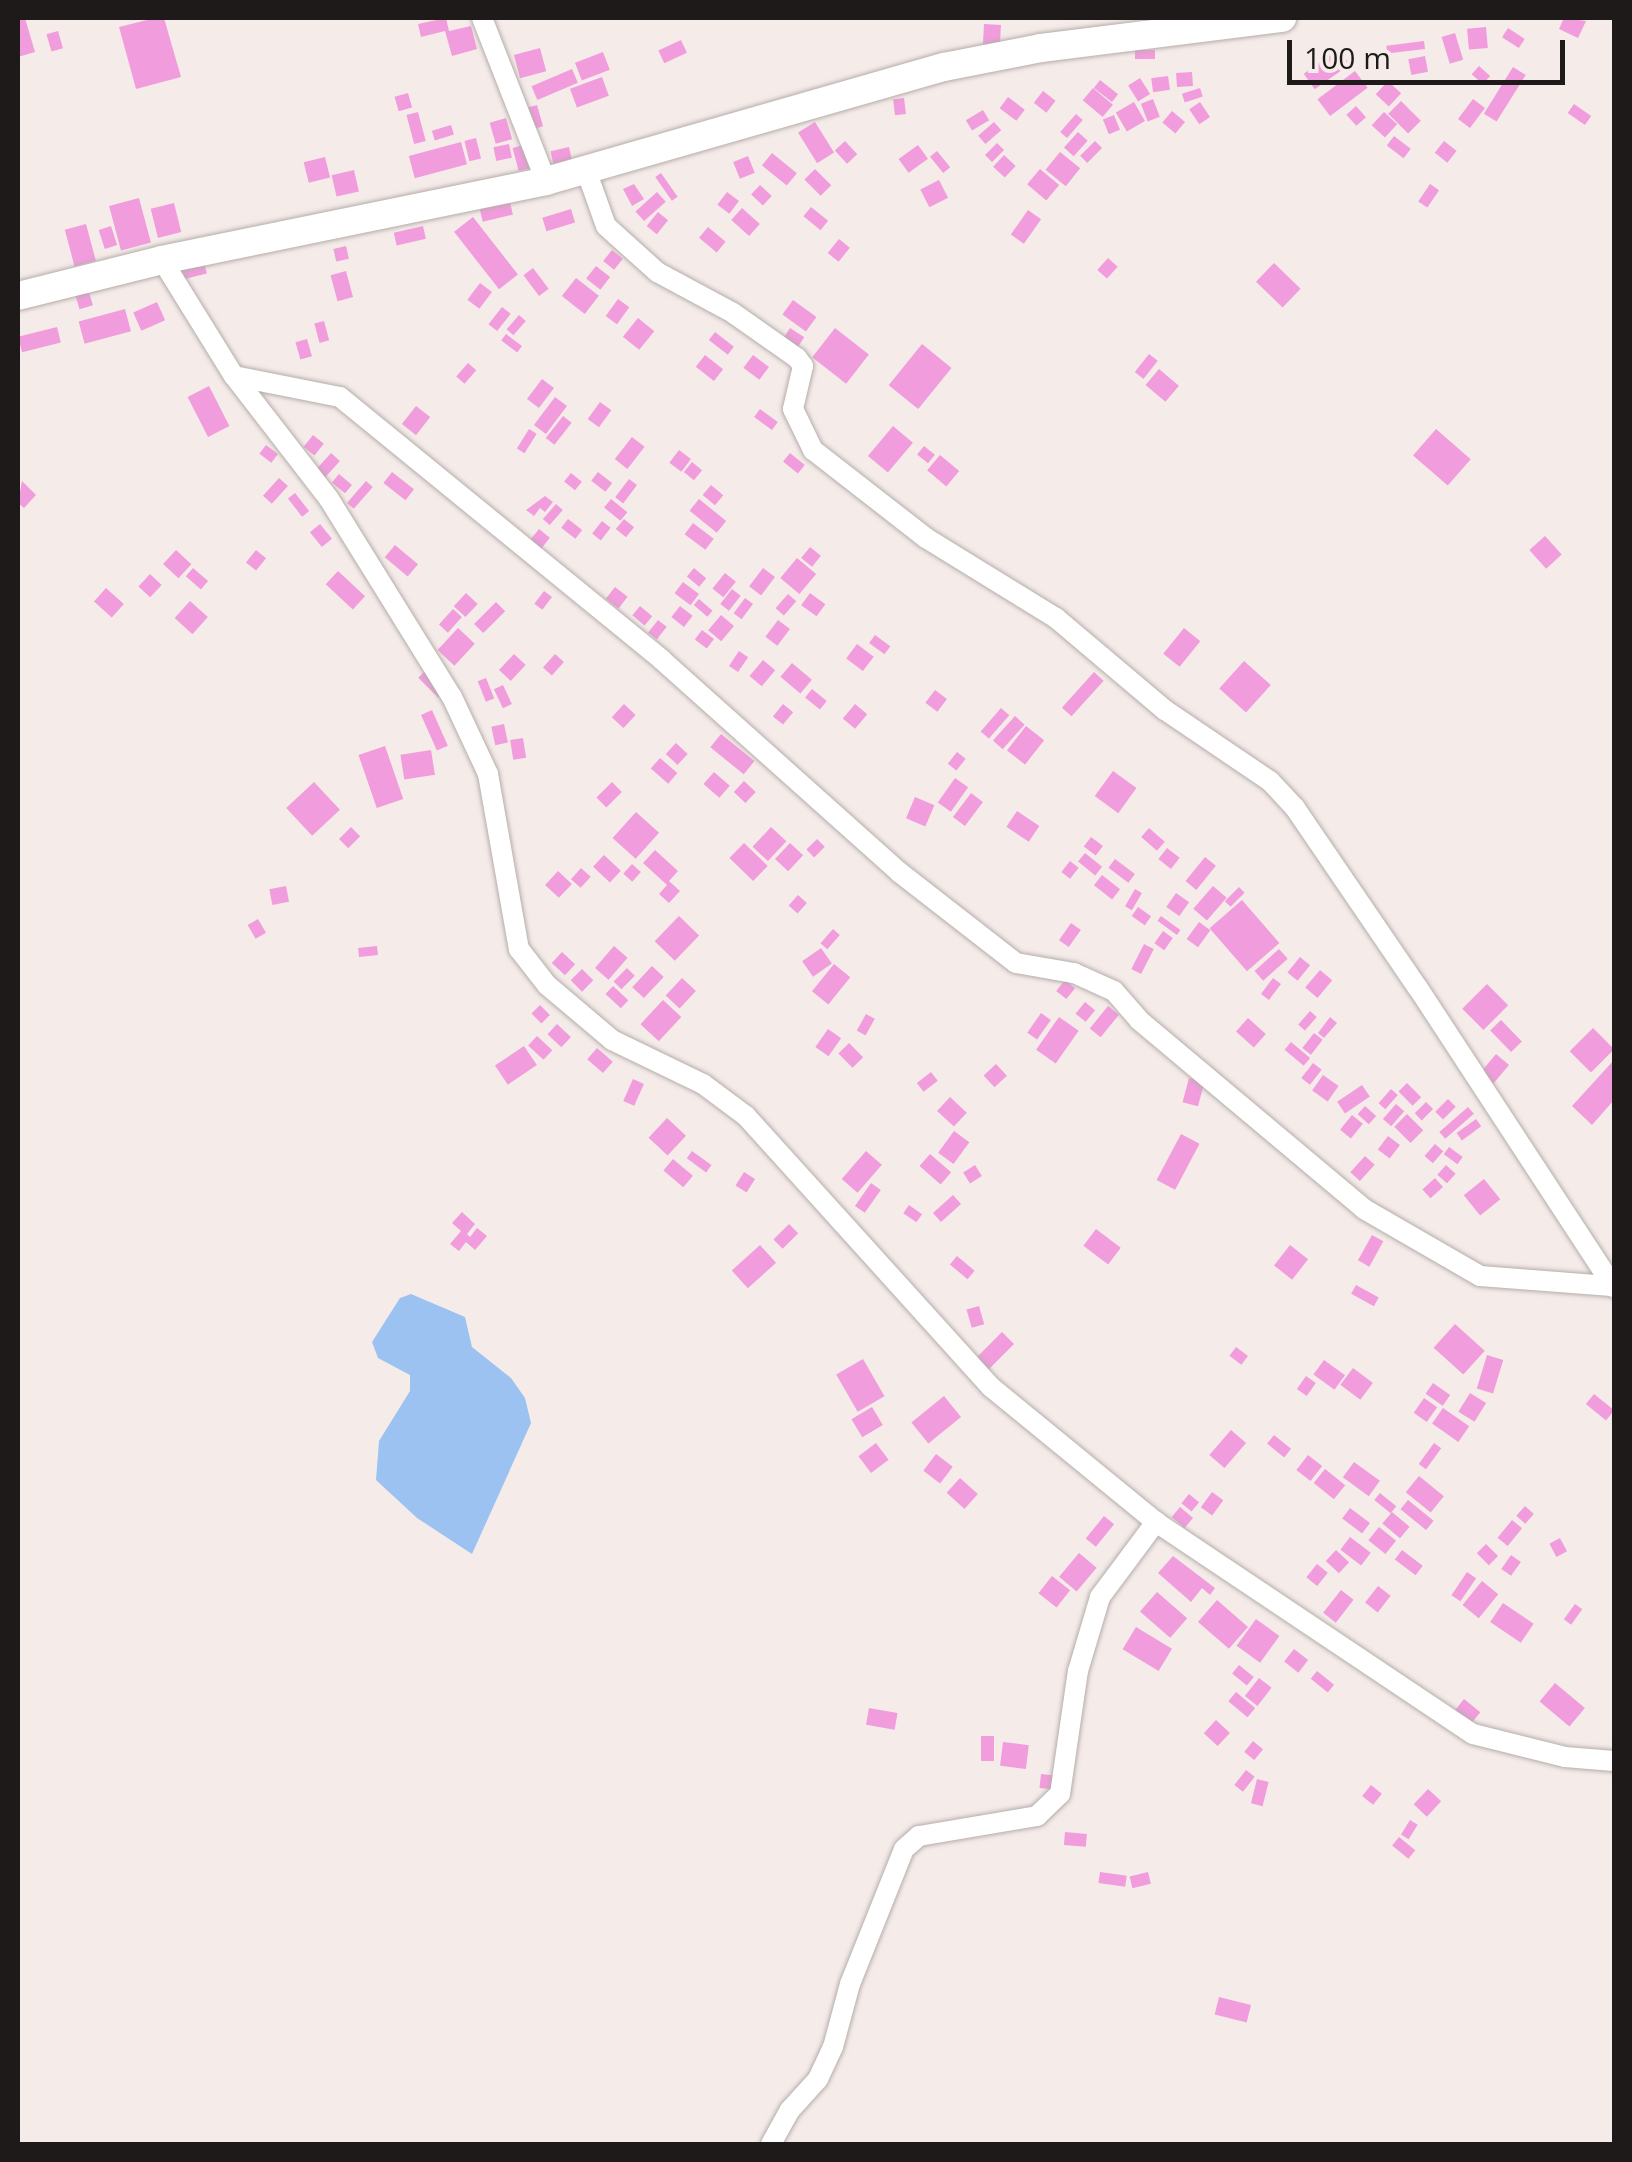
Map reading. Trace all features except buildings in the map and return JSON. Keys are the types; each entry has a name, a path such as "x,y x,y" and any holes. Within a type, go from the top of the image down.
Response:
{"main road":[{"path":"18,296 162,260 546,181 944,67 1041,48 1282,18"}],"street":[{"path":"482,18 546,181"},
{"path":"586,170 606,226 657,272 734,312 797,358 803,366 793,409 812,450 926,538 1056,618 1164,710 1270,781 1295,808 1418,988 1612,1287"},
{"path":"162,260 234,376 329,500 452,697 488,774 518,948 547,984 612,1040 703,1084 746,1116 991,1387 1156,1522 1472,1734 1564,1757 1614,1761"},
{"path":"234,376 340,397 662,660 899,872 1016,963 1074,973 1114,991 1139,1020 1364,1209 1480,1276 1612,1287"},
{"path":"771,2144 790,2110 818,2080 833,2047 850,1984 904,1849 919,1836 1037,1816 1060,1794 1078,1672 1100,1597 1156,1522"}],"water":[{"path":"411,1294 465,1317 472,1347 511,1378 525,1398 531,1423 472,1554 417,1518 376,1480 379,1441 410,1391 410,1375 378,1358 372,1342 400,1298"}]}
